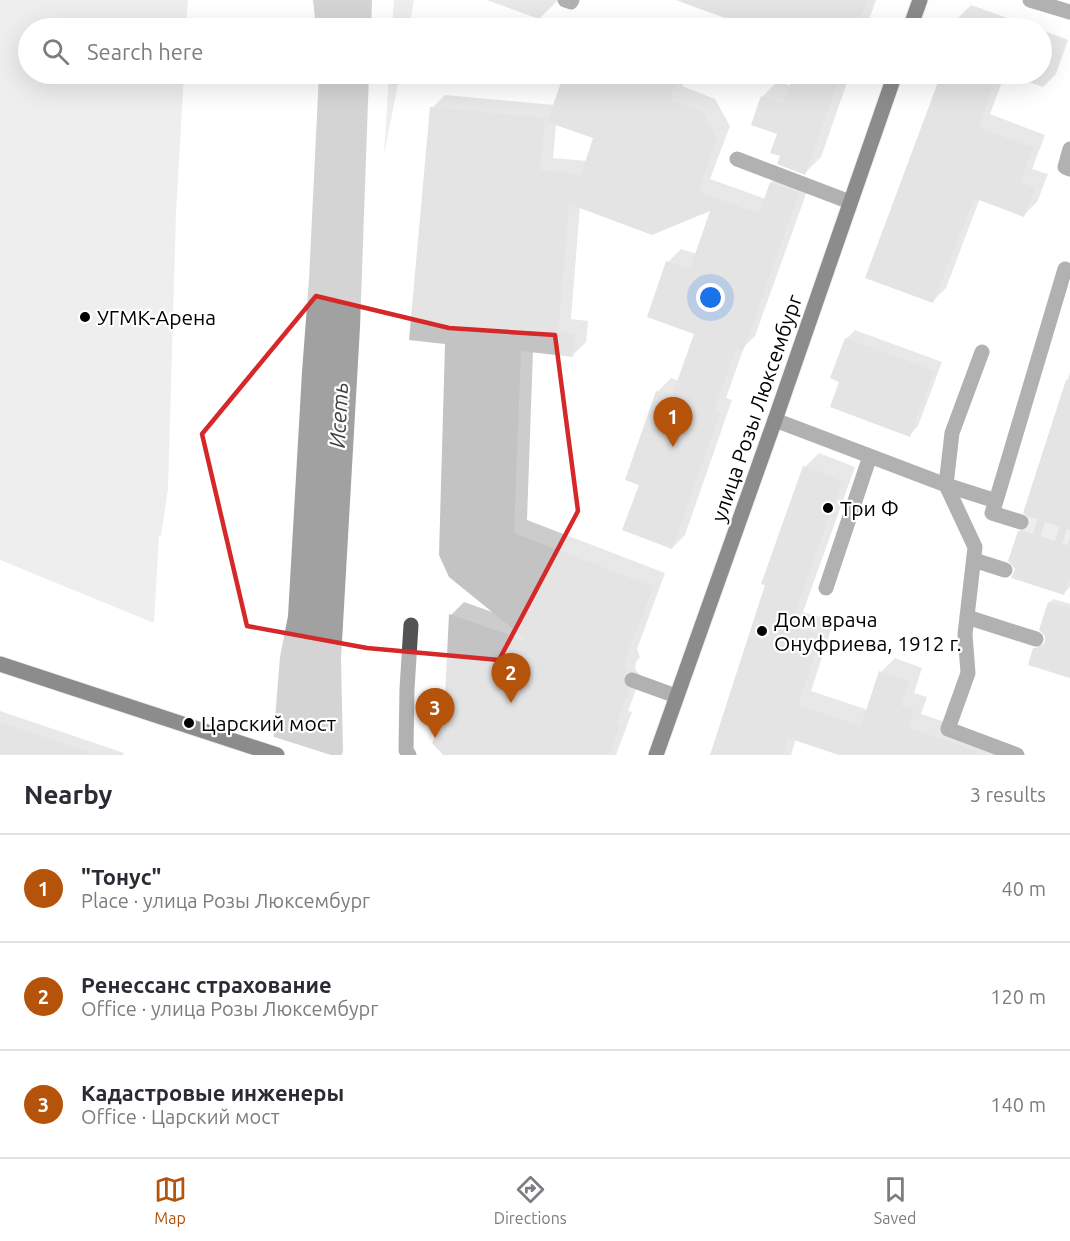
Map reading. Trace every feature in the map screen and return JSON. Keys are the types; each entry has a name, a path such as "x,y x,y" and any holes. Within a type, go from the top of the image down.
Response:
{"main road":[{"path":"914,18 920,0"},
{"name":"улица Розы Люксембург","path":"656,755 891,84"},
{"path":"0,664 277,755"}],"street":[{"path":"565,0 572,2 572,0"},
{"path":"1030,0 1070,12"},
{"path":"1070,149 1065,167 1070,169"},
{"path":"737,159 850,202"},
{"path":"1021,522 992,513 1065,269 1070,271"},
{"path":"982,352 952,433 946,485 975,547 965,634 968,673 948,729 1017,755"},
{"path":"775,420 946,485 996,501"},
{"path":"826,588 870,456"},
{"path":"974,560 1005,570"},
{"path":"968,617 1036,639"},
{"path":"409,755 406,750 411,625"},
{"path":"632,680 676,696"}],"highlighted area":[{"path":"316,296 449,328 555,335 578,511 499,660 367,648 247,626 202,434"}],"shaded area":[{"name":"УГМК-Арена","path":"0,0 188,0 187,18 18,18 18,84 183,84 176,213 168,489 161,536 159,536 154,623 0,560"},
{"path":"394,0 414,0 411,18 393,18"},
{"path":"388,84 398,84 384,155"}],"water":[{"path":"313,0 372,0 371,18 315,18"},
{"name":"Исеть","path":"319,84 369,84 360,327 341,659 343,750 342,755 272,755 280,657 288,616"}],"pier":[{"path":"271,736 331,755 269,755"}],"building":[{"path":"682,0 867,0 861,18 725,18 681,2"},
{"path":"560,84 675,84 670,99 703,112 717,140 698,192 759,214 770,182 799,193 743,351 736,348 714,411 720,413 672,549 622,530 639,485 625,480 656,391 672,396 694,334 647,317 666,261 690,269 710,211 652,235 569,204 558,332 575,334 573,357 521,351 514,533 653,587 624,663 628,671 623,676 623,682 629,689 616,724 620,725 609,755 443,755 432,743 439,729 445,697 449,614 529,642 449,577 439,555 445,344 409,340 430,107 545,118 540,170 581,175 593,138 547,122"},
{"path":"790,84 837,84 805,175 777,164 780,156 770,153 777,134 751,125 761,96 783,104"},
{"path":"937,84 994,84 978,127 1033,148 1020,182 1035,188 1024,217 974,198 933,303 865,278"},
{"path":"845,338 934,371 910,437 830,407 839,382 830,378"},
{"path":"1066,380 1070,381 1070,576 1064,595 1011,578 1015,569 1008,561 1018,531 1024,531 1030,525 1030,519 1023,513"},
{"path":"803,466 842,481 790,626 821,635 798,705 861,726 879,671 909,682 901,706 914,711 908,728 978,751 977,755 839,755 788,738 783,755 710,755 765,585 761,584"},
{"path":"1048,602 1070,609 1070,678 1028,665 1033,648 1039,648 1045,642 1045,636 1039,630"},
{"path":"0,722 88,752 88,755 0,755"}],"tunnel":[{"path":"1021,522 1070,538"}],"place":[{"name":"УГМК-Арена","path":"85,317"},
{"name":"\"Тонус\"","path":"673,447"},
{"name":"Три Ф","path":"828,508"},
{"name":"Дом врача Онуфриева, 1912 г.","path":"762,631"},
{"name":"Ренессанс страхование","path":"511,703"},
{"name":"Царский мост","path":"189,723"},
{"name":"Кадастровые инженеры","path":"435,738"}]}
